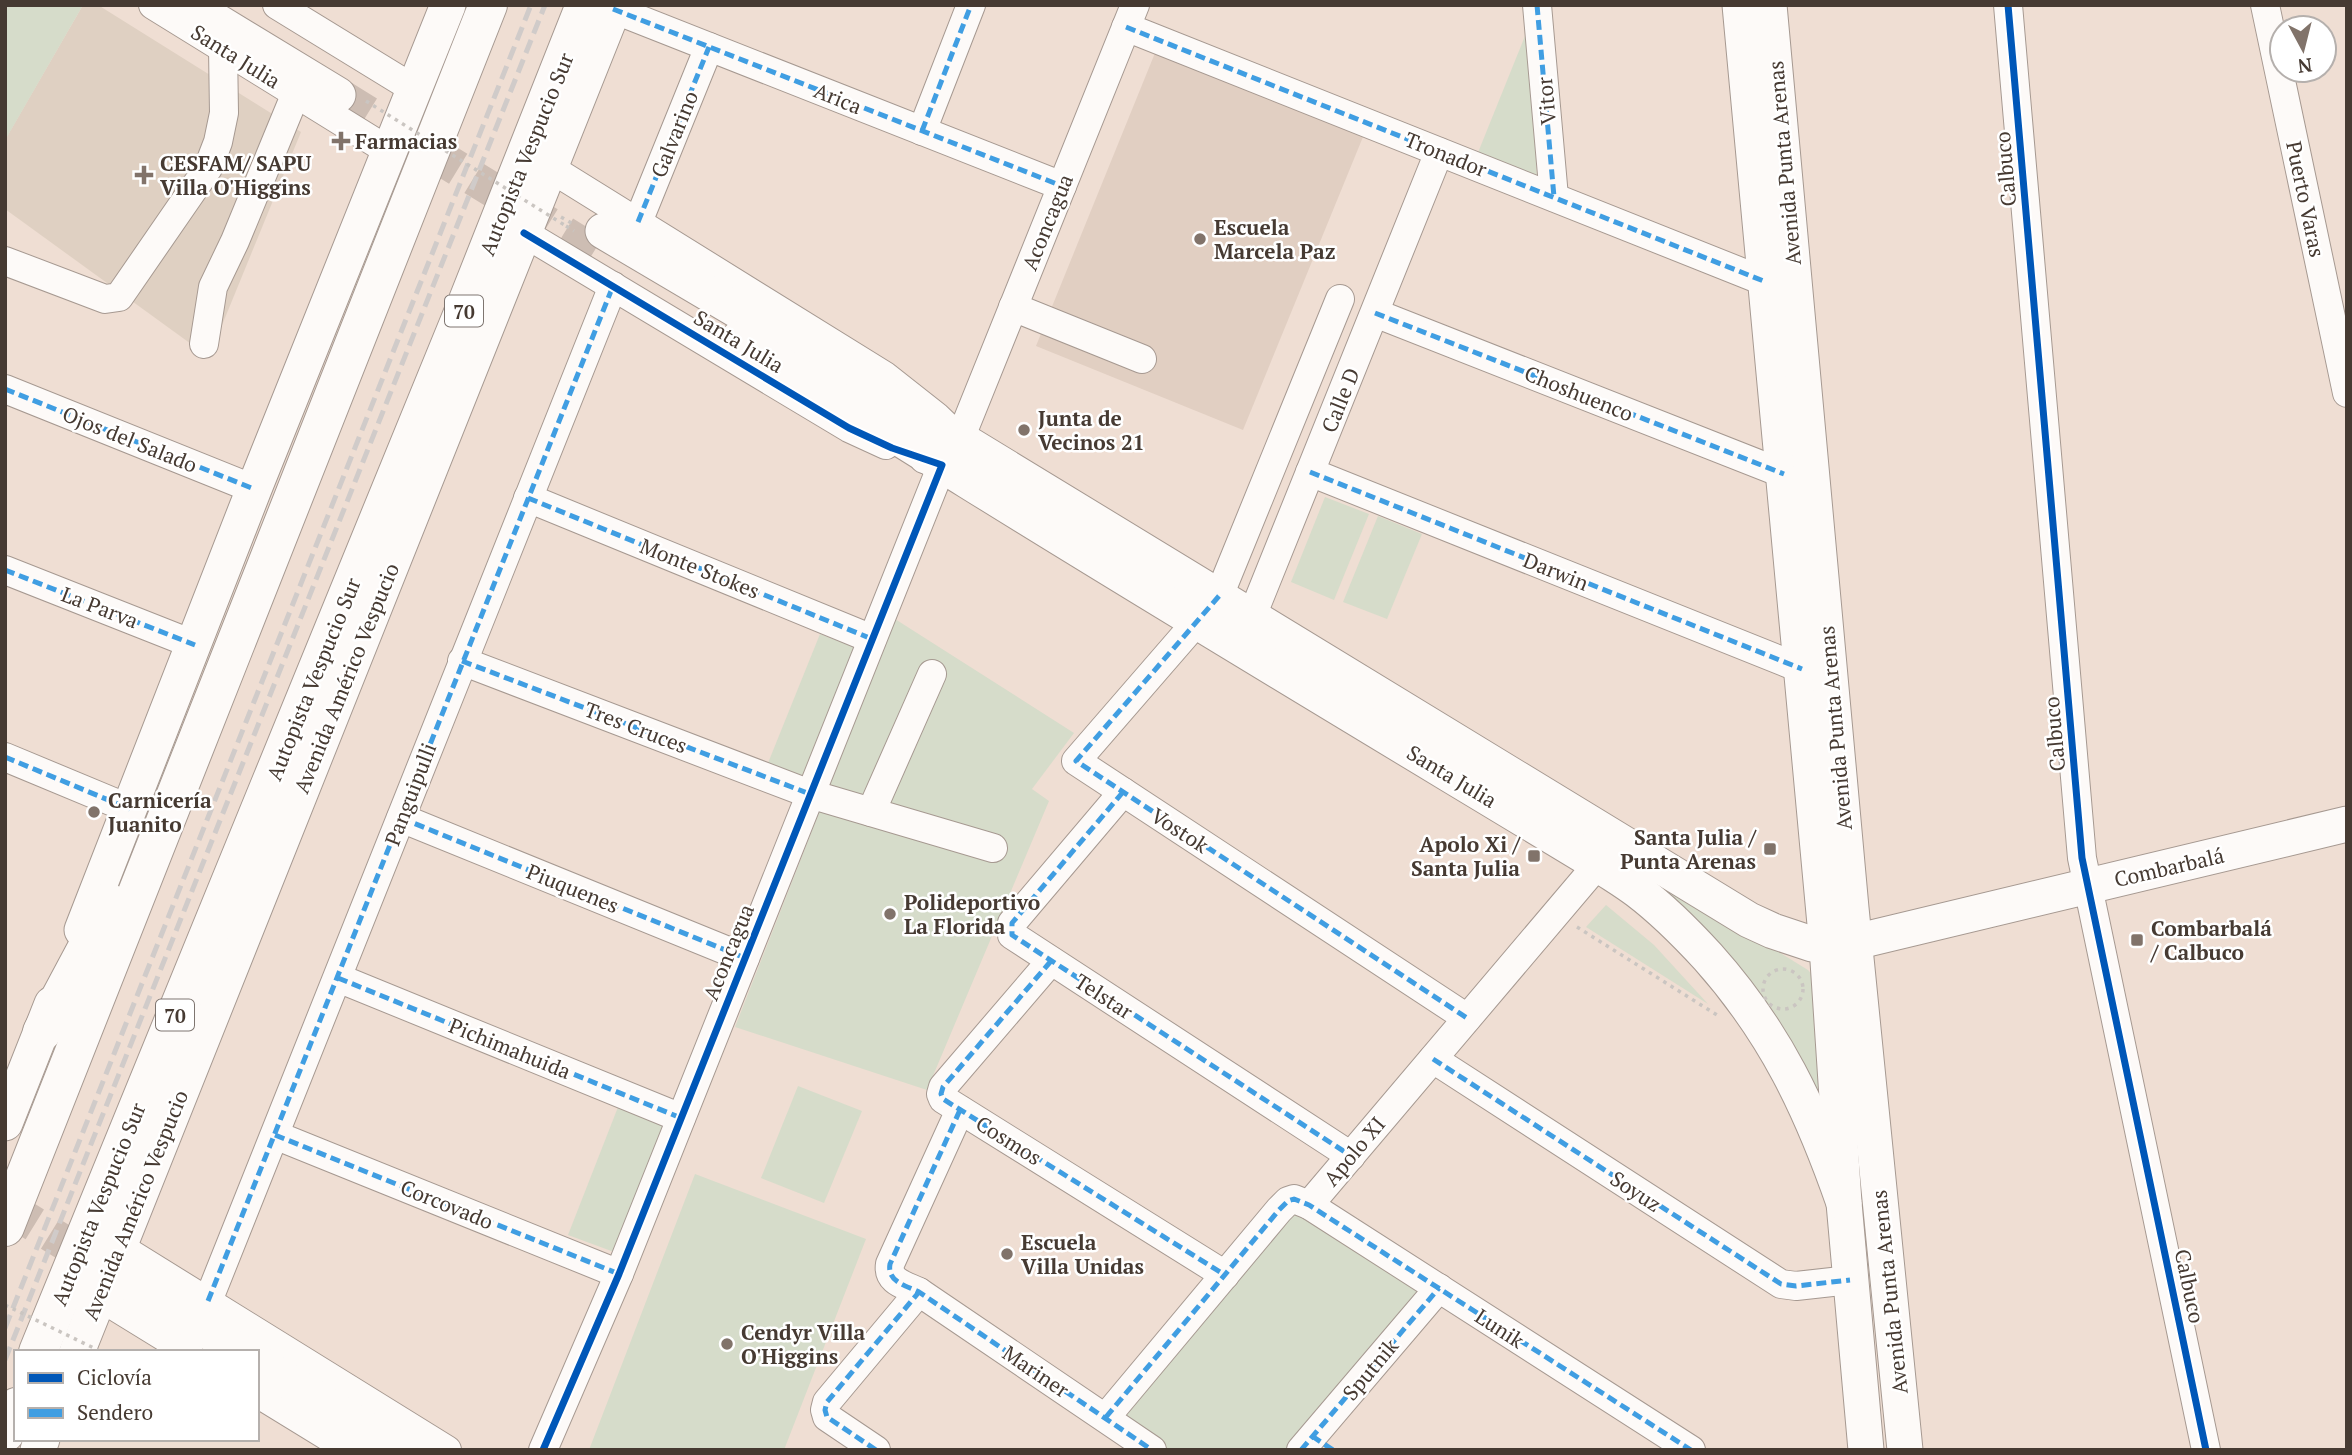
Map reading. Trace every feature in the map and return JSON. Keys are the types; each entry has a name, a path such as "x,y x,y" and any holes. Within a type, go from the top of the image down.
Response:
{"highway":[{"path":"5,1227 488,5"},
{"name":"Autopista Vespucio Sur","path":"39,1350 463,313 604,6"},
{"path":"42,1032 89,944 183,733 208,686 235,647"},
{"path":"5,1433 14,1412"}],"main road":[{"name":"Santa Julia","path":"190,5 351,90"},
{"name":"Santa Julia","path":"237,5 351,90"},
{"path":"5,1123 448,5"},
{"name":"Avenida Punta Arenas","path":"1741,5 1802,669 1841,944 1905,1450"},
{"name":"Avenida Punta Arenas","path":"1769,5 1841,944 1844,1203 1866,1450"},
{"name":"Avenida Américo Vespucio","path":"78,1350 113,1289 118,1246 536,226 550,168 604,6"},
{"name":"Santa Julia","path":"590,238 867,416 951,452 1208,608 1639,892 1671,919 1708,957 1750,1008 1779,1052 1803,1099 1844,1203"},
{"name":"Santa Julia","path":"1246,632 1749,920 1794,939 1841,944"},
{"name":"Combarbalá","path":"1841,944 2347,824"},
{"path":"113,1289 238,1350"},
{"path":"259,1363 400,1450"}],"street":[{"name":"Santa Julia","path":"153,5 389,151"},
{"path":"277,5 414,89"},
{"path":"922,131 971,5"},
{"name":"Vitor","path":"1537,5 1554,197"},
{"name":"Calbuco","path":"2008,5 2082,852 2206,1450"},
{"name":"Puerto Varas","path":"2265,5 2347,393"},
{"name":"Arica","path":"604,6 1062,186"},
{"name":"Tronador","path":"1130,16 1440,152 1766,282"},
{"name":"Aconcagua","path":"543,1450 619,1274 872,639 1013,307 1130,16"},
{"name":"Galvarino","path":"638,222 709,47"},
{"path":"5,261 105,299 119,297 208,169 218,142 224,113 223,48"},
{"path":"204,344 213,287 235,241 296,93"},
{"name":"Calle D","path":"1246,632 1440,152"},
{"name":"Santa Julia","path":"550,168 886,376 929,410 951,452"},
{"name":"Santa Julia","path":"536,226 613,286 849,428 892,448 951,452"},
{"name":"Panguipulli","path":"208,1301 613,286"},
{"path":"1208,608 1340,299"},
{"path":"1013,307 1142,359"},
{"name":"Choshuenco","path":"1375,313 1784,474"},
{"name":"Ojos del Salado","path":"5,389 254,489"},
{"name":"Darwin","path":"1310,472 1802,669"},
{"name":"Monte Stokes","path":"528,498 872,639"},
{"name":"La Parva","path":"5,570 195,645"},
{"name":"Vostok","path":"1208,608 1076,761 1467,1018"},
{"name":"Tres Cruces","path":"462,660 810,794 993,848"},
{"path":"871,812 932,674"},
{"path":"5,757 130,809"},
{"name":"Telstar","path":"1123,792 1012,923 1010,931 1014,938 1351,1156"},
{"name":"Piuquenes","path":"401,818 744,958"},
{"name":"Apolo XI","path":"1106,1417 1288,1201 1294,1199 1309,1205 1598,864"},
{"name":"Cosmos","path":"1051,961 943,1087 943,1099 1225,1275"},
{"name":"Pichimahuida","path":"338,978 681,1118"},
{"name":"Soyuz","path":"1433,1059 1781,1284 1796,1286 1850,1280"},
{"name":"Mariner","path":"960,1110 890,1265 888,1272 891,1278 919,1292 1152,1450"},
{"name":"Corcovado","path":"275,1135 619,1274"},
{"name":"Lunik","path":"1309,1205 1691,1450"},
{"path":"118,1246 447,1450"},
{"path":"113,1289 187,1350"},
{"name":"Sputnik","path":"1315,1445 1439,1289"},
{"path":"866,1447 827,1417 827,1402 919,1292"},
{"path":"259,1395 350,1450"}],"path":[{"path":"351,90 566,226 590,238"},
{"path":"551,210 577,226 590,238"},
{"path":"536,226 590,238"},
{"path":"1573,925 1717,1015 1718,1013"},
{"path":"1777,970 1794,972 1803,988 1799,1000 1793,1006 1785,1008 1772,1005 1765,995 1767,978 1777,970"},
{"path":"5,1305 98,1350"}],"shaded area":[{"name":"CESFAM/ SAPU Villa O'Higgins","path":"83,5 98,5 301,132 209,357 5,209 5,140"},
{"name":"Escuela Marcela Paz","path":"1157,48 1365,132 1243,430 1036,346"}],"green space":[{"path":"5,5 83,5 7,137 5,137"},
{"path":"1529,26 1537,179 1477,155"},
{"path":"1325,497 1369,514 1334,600 1291,582"},
{"path":"1378,516 1422,534 1387,619 1343,602"},
{"name":"Polideportivo La Florida","path":"895,619 1074,733 1032,789 1049,801 927,1090 735,1027"},
{"path":"820,634 854,647 802,776 768,763"},
{"path":"1635,864 1808,970 1813,976 1823,1104"},
{"path":"1606,905 1654,945 1708,1004 1586,927"},
{"path":"798,1086 862,1111 824,1203 761,1178"},
{"path":"620,1102 665,1119 614,1252 568,1235"},
{"name":"Cendyr Villa O'Higgins","path":"695,1174 866,1239 784,1450 589,1450"},
{"path":"1289,1209 1423,1288 1289,1450 1162,1450 1119,1412"}],"tunnel":[{"path":"338,95 594,252"},
{"path":"5,1206 104,1267"}],"railway":[{"path":"5,1328 531,5"},
{"path":"5,1360 545,5"}],"marked path":[{"path":"922,131 971,5"},
{"path":"1537,5 1554,197"},
{"path":"613,9 1062,186"},
{"path":"1126,27 1766,282"},
{"path":"638,222 709,47"},
{"path":"208,1301 613,286"},
{"path":"1375,313 1784,474"},
{"path":"5,389 254,489"},
{"path":"1310,472 1802,669"},
{"path":"528,498 872,639"},
{"path":"5,570 195,645"},
{"path":"1219,596 1076,761 1467,1018"},
{"path":"462,661 810,794"},
{"path":"5,757 130,809"},
{"path":"1123,792 1012,923 1012,935 1351,1156"},
{"path":"401,818 745,958"},
{"path":"1051,961 943,1087 943,1099 1225,1275"},
{"path":"338,978 681,1118"},
{"path":"1433,1059 1781,1284 1796,1286 1850,1280"},
{"path":"960,1110 890,1264 891,1275 1152,1450"},
{"path":"275,1135 619,1274"},
{"path":"1106,1417 1279,1210 1294,1199 1309,1205 1691,1450"},
{"path":"1301,1450 1439,1288"},
{"path":"876,1450 827,1417 827,1402 919,1292"},
{"path":"1312,1436 1333,1450"}],"cycle path":[{"path":"2008,5 2082,858 2206,1450"},
{"path":"524,233 849,428 892,448 942,465 619,1274 543,1450"}],"place":[{"name":"Farmacias","path":"341,141"},
{"name":"CESFAM/ SAPU Villa O'Higgins","path":"144,175"},
{"name":"Escuela Marcela Paz","path":"1200,239"},
{"name":"Junta de Vecinos 21","path":"1024,430"},
{"name":"Carnicería Juanito","path":"94,812"},
{"name":"Santa Julia / Punta Arenas","path":"1770,849"},
{"name":"Apolo Xi / Santa Julia","path":"1534,856"},
{"name":"Polideportivo La Florida","path":"890,914"},
{"name":"Combarbalá / Calbuco","path":"2137,940"},
{"name":"Escuela Villa Unidas","path":"1007,1254"},
{"name":"Cendyr Villa O'Higgins","path":"727,1344"}]}
